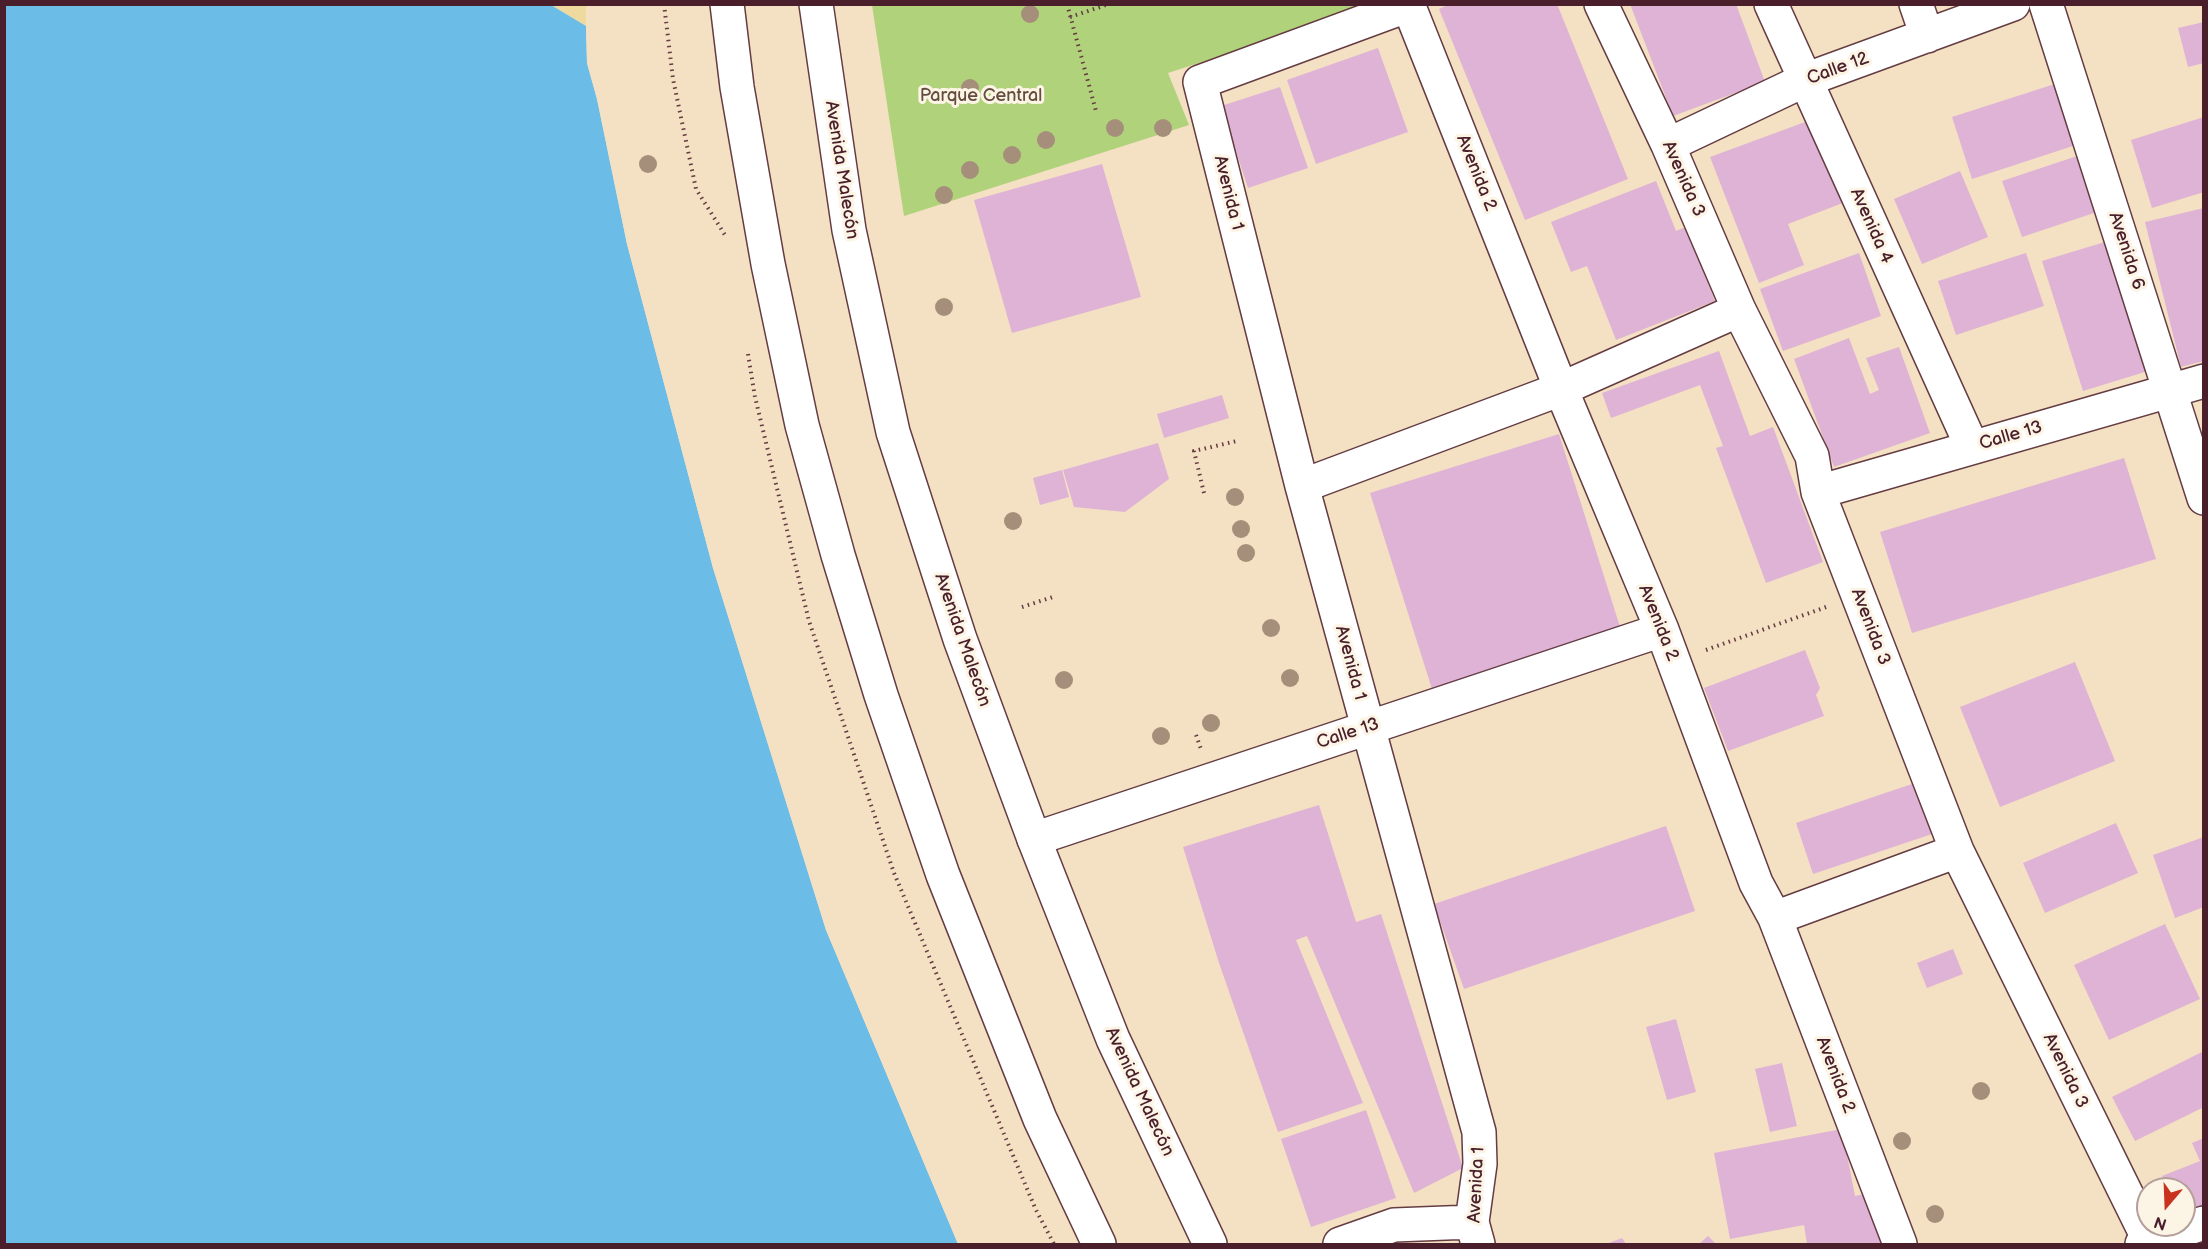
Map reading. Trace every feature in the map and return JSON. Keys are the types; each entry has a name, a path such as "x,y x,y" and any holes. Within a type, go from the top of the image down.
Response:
{"street":[{"path":"727,4 737,87 768,264 802,425 838,555 881,695 943,875 1040,1119 1099,1245"},
{"name":"Avenida Malecón","path":"816,4 849,230 893,432 960,639 1035,839 1113,1039 1210,1245"},
{"name":"Avenida 3","path":"1601,4 1668,145 1739,310 1812,456 1818,492 1957,851 2148,1244"},
{"name":"Avenida 4","path":"1771,4 1972,447"},
{"path":"1916,4 1927,36"},
{"name":"Calle 12","path":"1668,145 1805,80 2013,4"},
{"name":"Avenida 6","path":"2046,4 2204,498"},
{"name":"Avenida 1","path":"1408,5 1200,82 1302,486 1479,1132 1480,1164 1475,1233"},
{"name":"Avenida 2","path":"1408,5 1561,389 1662,630 1756,883 1775,918 1900,1245"},
{"path":"1302,486 1561,389 1739,310"},
{"name":"Calle 13","path":"1818,492 2204,381"},
{"name":"Calle 13","path":"1035,839 1662,630"},
{"path":"1775,918 1957,851"},
{"path":"2148,1244 2204,1223"},
{"path":"1340,1245 1394,1225 1475,1233"}],"path":[{"path":"1067,4 1096,111"},
{"path":"1070,17 1109,4"},
{"path":"1204,493 1194,451 1237,441"},
{"path":"1022,607 1056,596"},
{"path":"1674,662 1858,596"},
{"path":"1196,735 1201,749"}],"green space":[{"name":"Parque Central","path":"872,5 1377,5 1168,73 1189,125 904,216"}],"sand":[{"path":"551,5 586,5 586,26"}],"water":[{"path":"5,5 551,5 586,26 587,63 597,99 627,244 713,568 826,930 958,1244 5,1244"}],"pier":[{"path":"589,25 590,63 600,99 630,243 716,568 829,929 961,1244 958,1244 826,930 713,568 627,244 597,99 587,63 586,26"}],"building":[{"path":"1450,4 1557,4 1628,179 1525,220 1439,9"},
{"path":"1630,4 1736,4 1765,82 1673,116"},
{"path":"2204,22 2204,63 2188,67 2178,28"},
{"path":"1378,48 1408,132 1316,164 1287,80"},
{"path":"2058,83 2079,144 1972,179 1952,117"},
{"path":"1280,87 1308,168 1248,188 1221,106"},
{"path":"2204,117 2204,192 2152,208 2131,140"},
{"path":"1816,118 1848,201 1788,224 1804,265 1759,283 1710,157"},
{"path":"2083,154 2103,210 2022,237 2002,181"},
{"path":"1102,164 1141,297 1012,333 974,200"},
{"path":"1960,171 1988,237 1922,264 1894,199"},
{"path":"1656,181 1676,231 1686,227 1715,301 1616,340 1587,266 1571,272 1551,222"},
{"path":"2204,208 2204,361 2181,367 2145,222"},
{"path":"2108,241 2148,371 2083,391 2042,261"},
{"path":"1859,253 1881,316 1783,351 1760,289"},
{"path":"2026,253 2044,306 1956,335 1938,281"},
{"path":"1849,338 1870,394 1879,390 1866,358 1899,347 1930,433 1834,467 1794,359"},
{"path":"1719,351 1750,436 1773,427 1823,562 1766,583 1716,448 1723,446 1700,385 1611,418 1602,393"},
{"path":"1222,395 1229,418 1164,438 1157,414"},
{"path":"1559,434 1621,630 1432,689 1370,493"},
{"path":"1158,443 1169,479 1125,512 1074,507 1063,470"},
{"path":"2124,458 2156,559 1912,633 1880,532"},
{"path":"1062,470 1069,497 1040,505 1033,478"},
{"path":"1805,650 1820,688 1816,695 1824,716 1728,751 1704,688"},
{"path":"2075,662 2115,761 2000,807 1960,707"},
{"path":"1918,782 1935,833 1813,874 1796,823"},
{"path":"1319,805 1356,922 1381,914 1463,1168 1414,1193 1307,936 1296,940 1363,1103 1278,1132 1219,963 1183,847"},
{"path":"2116,823 2138,873 2045,913 2023,863"},
{"path":"1666,826 1695,911 1464,989 1434,904"},
{"path":"2204,837 2204,907 2175,918 2153,855"},
{"path":"2165,924 2200,999 2109,1040 2074,965"},
{"path":"1953,949 1963,974 1927,988 1917,963"},
{"path":"1676,1019 1696,1092 1667,1100 1646,1027"},
{"path":"2204,1051 2204,1107 2135,1141 2112,1097"},
{"path":"1782,1063 1797,1126 1770,1132 1755,1069"},
{"path":"1366,1110 1396,1198 1311,1227 1281,1139"},
{"path":"1842,1129 1855,1196 1874,1192 1884,1244 1807,1244 1804,1225 1730,1239 1714,1153"},
{"path":"2204,1138 2204,1210 2196,1213 2196,1177 2162,1176 2200,1161 2192,1143"},
{"path":"1708,1236 1716,1244 1699,1244"},
{"path":"1622,1238 1626,1244 1606,1244"}]}
